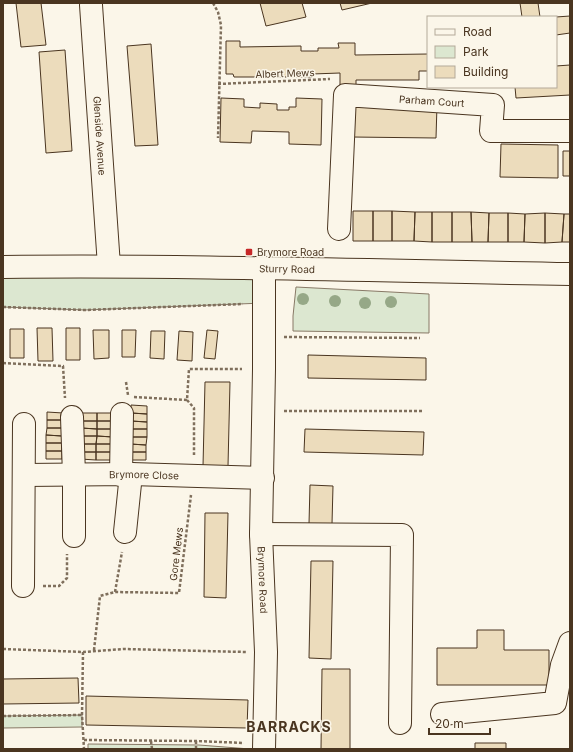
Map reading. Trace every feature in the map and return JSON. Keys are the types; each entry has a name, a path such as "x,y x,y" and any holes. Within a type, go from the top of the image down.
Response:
{"main road":[{"name":"Glenside Avenue","path":"90,4 109,266"},
{"name":"Parham Court","path":"345,95 493,105 491,131 570,131"},
{"path":"339,229 345,95"},
{"name":"Sturry Road","path":"3,267 109,266 570,274"},
{"name":"Brymore Road","path":"264,268 264,411 261,534 266,652 265,746"},
{"path":"125,405 126,532"},
{"path":"72,417 74,536"},
{"path":"23,586 24,424"},
{"name":"Brymore Close","path":"24,475 126,474 263,478"},
{"path":"261,534 402,535 400,724"},
{"path":"442,714 555,703 562,665 570,643"}],"path":[{"path":"213,3 218,12 221,25 218,84 218,138"},
{"name":"Albert Mews","path":"218,84 332,79 345,95"},
{"path":"3,307 85,310 264,303"},
{"path":"264,336 420,338"},
{"path":"3,362 62,366 67,417 72,417"},
{"path":"193,477 194,408 187,400 188,369 264,369"},
{"path":"125,405 187,400"},
{"path":"264,411 423,411"},
{"name":"Gore Mews","path":"94,650 100,596 115,592 179,593 193,477"},
{"path":"115,592 126,532"},
{"path":"3,649 83,652 123,649 266,652"},
{"path":"83,652 82,715 84,749"},
{"path":"3,716 82,715"},
{"path":"84,740 196,741 265,746"},
{"path":"152,741 152,749"},
{"path":"196,741 196,749"}],"green space":[{"path":"3,267 264,268 264,303 85,310 3,307"},
{"path":"296,287 429,294 429,333 293,331"},
{"path":"82,715 82,727 3,728 3,716"},
{"path":"88,744 199,745 250,749 88,749"}],"building":[{"path":"16,3 41,3 46,45 21,47"},
{"path":"260,3 302,3 306,17 266,26"},
{"path":"340,3 372,3 342,10"},
{"path":"520,3 538,3 540,16 522,16"},
{"path":"570,16 570,33 557,35 557,17"},
{"path":"226,41 240,41 240,47 301,46 301,51 318,51 318,48 339,48 338,43 355,43 355,55 427,54 427,71 419,71 419,80 356,80 356,85 340,85 340,73 312,74 312,77 234,77 233,74 226,74"},
{"path":"151,44 158,145 135,146 127,46"},
{"path":"65,50 72,151 46,153 39,52"},
{"path":"570,65 570,95 516,98 515,88 557,88 557,66"},
{"path":"221,98 244,99 244,107 260,108 260,103 277,104 277,110 289,110 289,107 296,107 296,98 322,99 321,145 289,144 289,132 252,131 251,143 220,142"},
{"path":"352,104 437,105 436,138 352,137"},
{"path":"501,144 558,145 558,178 500,177"},
{"path":"563,151 570,151 570,176 563,176"},
{"path":"353,211 373,211 373,241 353,241"},
{"path":"373,211 392,211 392,241 373,241"},
{"path":"392,211 415,212 414,241 392,241"},
{"path":"415,212 432,212 432,242 414,241"},
{"path":"432,212 452,212 452,242 432,242"},
{"path":"452,212 471,212 472,242 452,242"},
{"path":"471,212 489,213 488,242 472,242"},
{"path":"489,213 508,213 508,242 488,242"},
{"path":"508,213 525,214 524,242 508,242"},
{"path":"545,213 545,243 524,242 525,214"},
{"path":"545,213 564,214 562,242 545,243"},
{"path":"564,214 570,214 570,242 562,242"},
{"path":"37,328 52,328 53,361 38,361"},
{"path":"66,328 80,328 80,360 66,360"},
{"path":"10,329 24,329 24,358 10,358"},
{"path":"93,330 109,330 109,358 94,359"},
{"path":"122,330 136,330 135,357 122,357"},
{"path":"207,330 218,331 215,359 204,358"},
{"path":"151,331 165,331 164,359 150,358"},
{"path":"179,331 193,332 192,361 177,360"},
{"path":"308,355 426,358 426,380 308,378"},
{"path":"205,382 230,382 228,466 203,466"},
{"path":"131,405 147,406 147,414 131,413"},
{"path":"47,412 63,413 63,420 47,420"},
{"path":"81,413 97,413 97,421 81,421"},
{"path":"97,413 113,413 113,421 97,421"},
{"path":"131,413 147,414 147,422 131,421"},
{"path":"47,420 63,420 62,428 47,428"},
{"path":"81,421 97,421 97,429 81,428"},
{"path":"97,421 113,421 113,429 97,429"},
{"path":"131,421 147,422 147,429 130,429"},
{"path":"47,428 62,428 62,436 46,435"},
{"path":"81,428 97,429 97,436 80,436"},
{"path":"97,429 113,429 113,437 97,436"},
{"path":"130,429 147,429 147,437 130,437"},
{"path":"305,429 424,432 423,455 304,452"},
{"path":"46,435 62,436 62,443 46,443"},
{"path":"80,436 97,436 96,444 80,444"},
{"path":"97,436 113,437 112,444 96,444"},
{"path":"130,437 147,437 146,445 130,444"},
{"path":"46,443 62,443 62,451 46,451"},
{"path":"80,444 96,444 96,452 80,452"},
{"path":"96,444 112,444 112,452 96,452"},
{"path":"130,444 146,445 146,452 130,452"},
{"path":"46,451 62,451 62,459 46,459"},
{"path":"80,452 96,452 96,460 80,459"},
{"path":"96,452 112,452 112,460 96,460"},
{"path":"130,452 146,452 146,460 130,460"},
{"path":"310,485 333,486 332,524 309,524"},
{"path":"205,513 228,513 226,598 204,597"},
{"path":"311,561 333,561 331,659 309,658"},
{"path":"477,630 504,630 504,650 549,650 549,685 437,685 437,648 477,648"},
{"path":"322,669 350,669 350,749 321,749"},
{"path":"78,678 79,703 3,704 3,679"},
{"path":"86,696 248,700 247,728 86,725"},
{"path":"475,743 506,743 506,749 475,749"}],"place":[{"name":"Brymore Road","path":"249,252"}],"district":[{"name":"BARRACKS","path":"289,727"}]}
